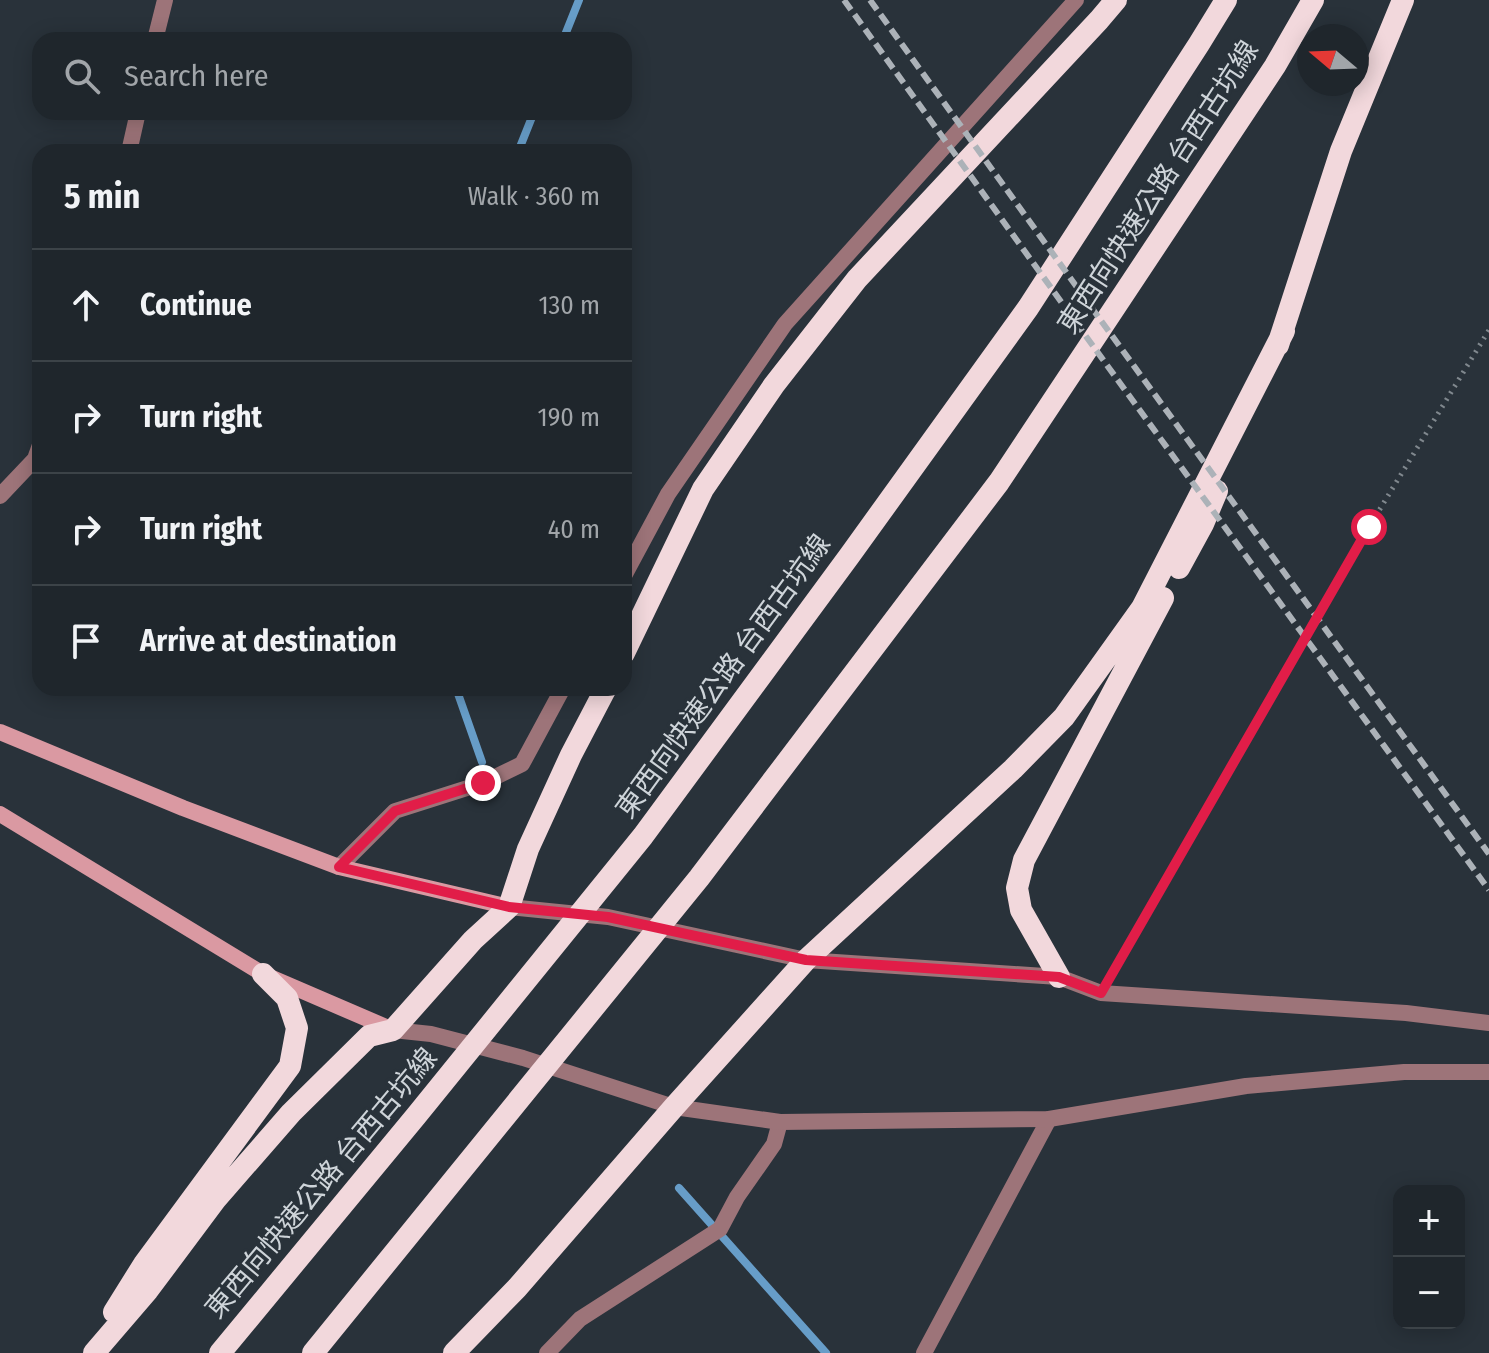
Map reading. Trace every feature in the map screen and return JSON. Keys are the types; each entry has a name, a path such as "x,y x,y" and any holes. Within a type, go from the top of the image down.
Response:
{"highway":[{"path":"632,636 703,489 774,385 857,279 1116,0"},
{"name":"東西向快速公路 台西古坑線","path":"220,1353 643,836 1028,308 1226,0"},
{"name":"東西向快速公路 台西古坑線","path":"313,1353 699,878 999,482 1275,66 1313,0"},
{"path":"1059,977 1021,910 1017,888 1024,860 1203,524 1284,331 1341,151 1403,0"},
{"path":"454,1353 517,1288 806,960 1013,769 1064,717 1142,608 1284,331"},
{"path":"92,1353 148,1290 216,1199 291,1113 369,1036 393,1030 473,940 509,907 528,849 602,696"},
{"path":"92,1353 144,1264 290,1066 297,1028 287,998 263,974"}],"main road":[{"path":"0,732 183,808 339,867 509,907"},
{"path":"0,814 263,974 393,1030"}],"street":[{"path":"157,32 165,0"},
{"path":"632,561 668,494 785,324 1076,0"},
{"path":"131,144 136,120"},
{"path":"0,496 32,462"},
{"path":"339,867 395,811 483,783 522,764 559,696"},
{"path":"509,907 608,917 806,960 1059,977 1101,993 1406,1013 1489,1023"},
{"path":"393,1030 431,1034 523,1058 674,1107 780,1122 1049,1119 1246,1086 1404,1072 1489,1072"},
{"path":"924,1353 1049,1119"},
{"path":"547,1353 580,1319 720,1229 737,1197 774,1144 780,1122"}],"path":[{"path":"1101,993 1369,527 1489,330"}],"waterway":[{"path":"566,32 579,0"},
{"path":"521,144 531,120"},
{"path":"459,696 482,762"},
{"path":"679,1188 826,1353"}],"railway":[{"path":"844,0 1489,890"},
{"path":"870,0 1489,854"}],"route":[{"path":"483,783 395,811 339,867 509,907 608,917 806,960 1059,977 1101,993 1369,527"}]}
